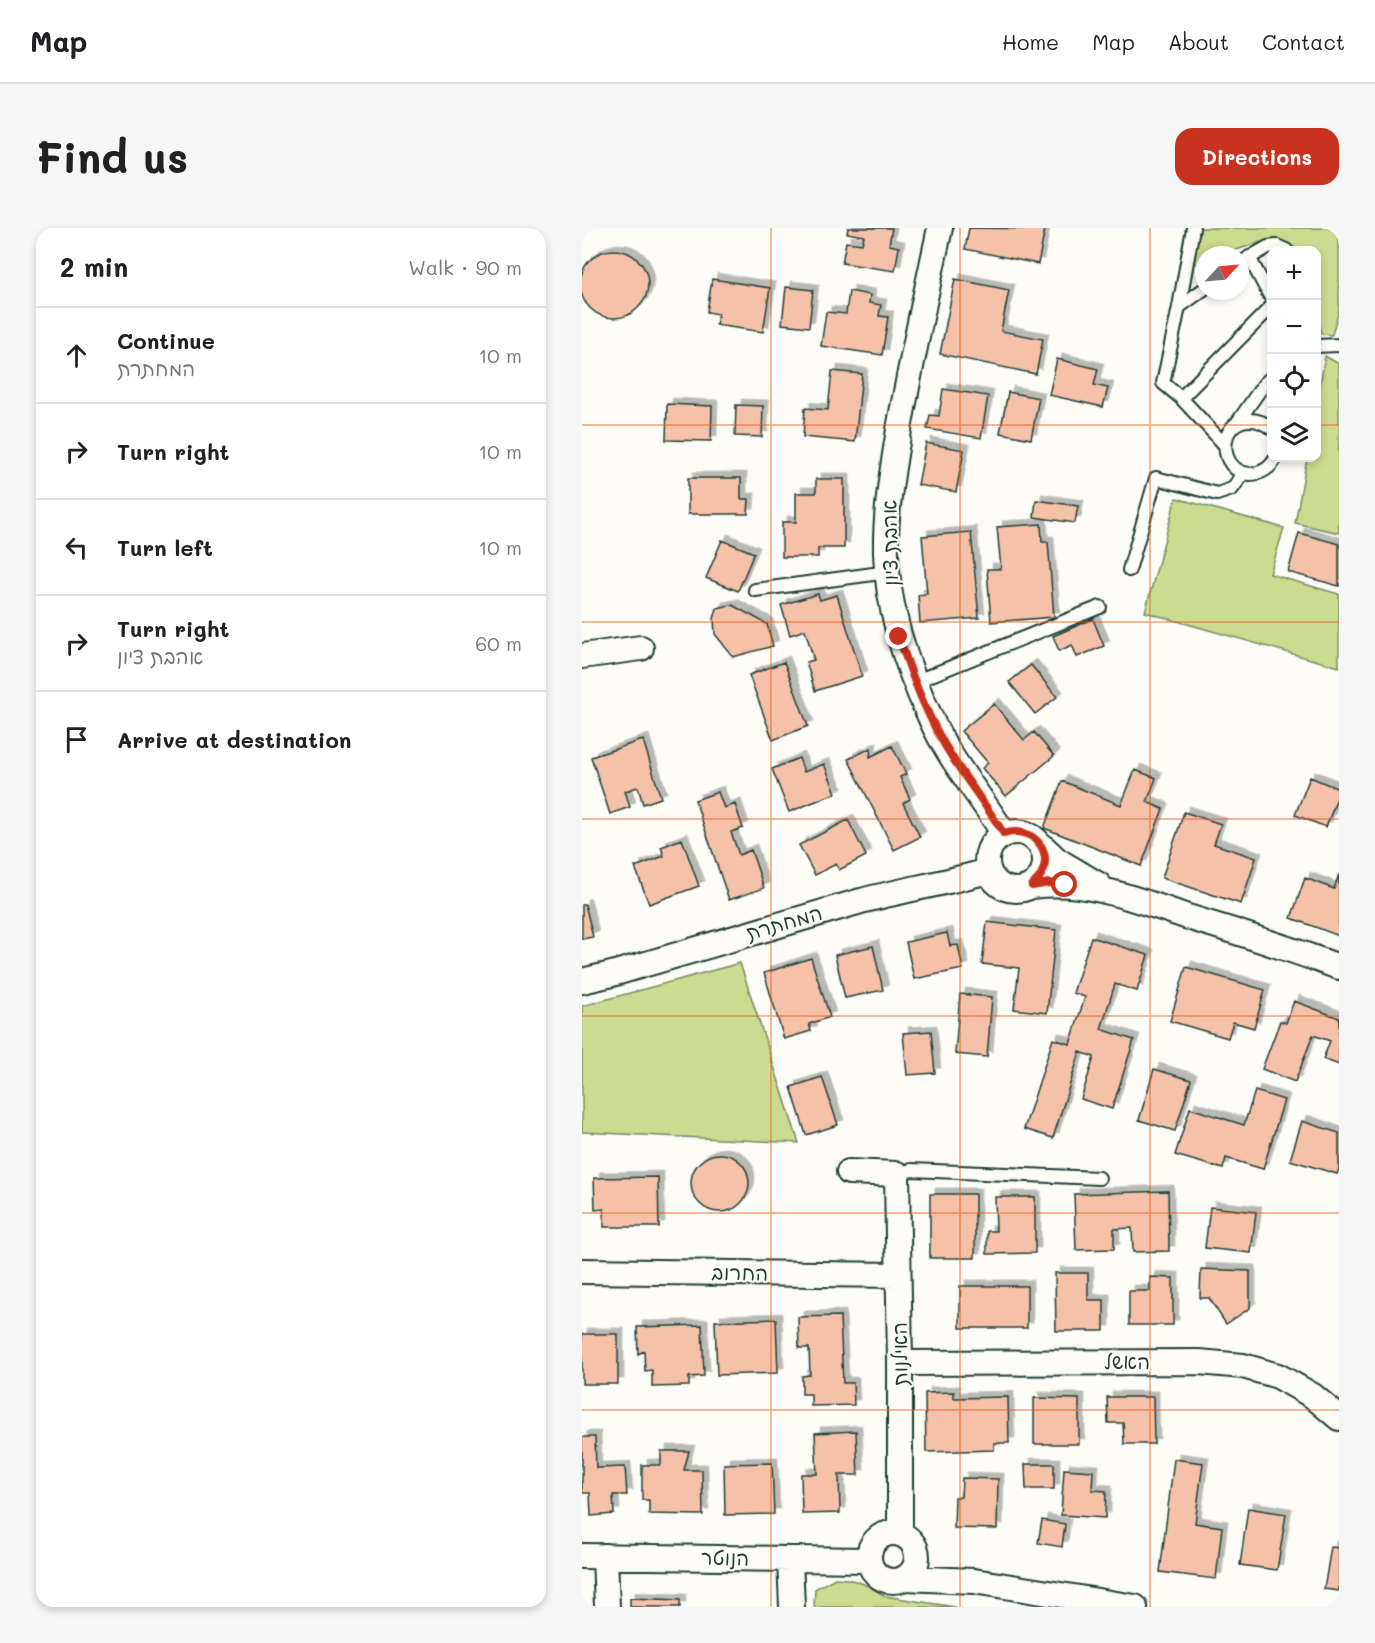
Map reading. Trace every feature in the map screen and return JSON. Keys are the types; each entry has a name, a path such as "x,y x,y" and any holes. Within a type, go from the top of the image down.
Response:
{"street":[{"name":"אהבת ציון","path":"940,228 907,384 890,485 886,519 886,556 890,597 899,637 914,682 932,722 953,759 1004,834"},
{"path":"582,656 641,648"},
{"path":"1111,892 1057,860 1027,833 1017,831 1004,834 992,843 987,852 988,871 993,880 1009,890 1057,884 1111,892 1339,967"},
{"path":"1032,886 1041,877 1044,867 1045,858 1041,845"},
{"name":"המחתרת","path":"582,981 861,901 950,882 988,871"},
{"path":"849,1172 897,1174"},
{"name":"האילנות","path":"897,1174 900,1363 908,1541"},
{"name":"החרוב","path":"582,1271 898,1275"},
{"name":"האשל","path":"900,1363 1199,1362 1243,1366 1278,1376 1313,1396 1339,1418"},
{"path":"908,1541 916,1566 911,1572 898,1581 890,1581 876,1574 868,1560 871,1544 877,1538 892,1532 908,1541 946,1570 974,1581"},
{"path":"593,1556 607,1607"},
{"name":"הנוטר","path":"593,1556 868,1560"},
{"path":"790,1559 792,1607"},
{"path":"905,1578 974,1581 1135,1607"}],"lane":[{"path":"1193,228 1163,383 1181,398 1224,444"},
{"path":"1249,257 1267,248"},
{"path":"1249,267 1267,293"},
{"path":"1179,307 1195,295"},
{"path":"1181,398 1267,311"},
{"path":"1321,346 1339,345"},
{"path":"1267,381 1231,429 1224,444 1229,462 1235,469 1244,473 1262,472 1273,462"},
{"path":"1237,423 1254,420 1267,426"},
{"path":"1129,570 1156,478 1216,494 1232,489 1244,473"},
{"path":"754,590 888,572"},
{"path":"914,682 1100,607"},
{"path":"897,1174 911,1170 1099,1178"}],"green space":[{"path":"1199,228 1339,228 1339,310 1332,335 1321,334 1321,246 1292,246 1267,240 1249,246 1196,246"},
{"path":"1325,356 1339,364 1339,533 1295,523 1306,462 1321,462 1321,380"},
{"path":"1176,498 1284,528 1270,574 1339,594 1339,667 1145,612"},
{"path":"740,963 799,1143 582,1132 582,1006"},
{"path":"835,1578 859,1582 885,1596 955,1607 814,1607 815,1589"}],"building":[{"path":"848,228 892,228 889,245 899,247 895,271 842,263 846,242 862,244 864,236 847,233"},
{"path":"969,228 1045,229 1038,264 965,249"},
{"path":"614,250 627,253 638,260 645,271 648,284 645,297 638,308 627,315 614,318 601,315 590,308 583,297 580,284 583,271 590,260 601,253"},
{"path":"712,279 770,288 763,332 716,325 718,314 707,312"},
{"path":"955,279 1009,290 1001,331 1043,339 1036,374 940,354"},
{"path":"786,287 813,290 809,327 782,324"},
{"path":"849,291 870,295 869,303 881,305 879,316 888,317 882,355 821,346 826,312 846,314"},
{"path":"1057,359 1098,369 1094,385 1108,388 1103,407 1049,395"},
{"path":"832,371 862,374 855,442 803,437 805,408 828,410"},
{"path":"943,389 988,396 981,438 927,429 930,415 939,416"},
{"path":"1008,392 1039,398 1031,439 1000,433"},
{"path":"667,404 712,406 711,441 666,440"},
{"path":"736,405 763,406 762,437 735,436"},
{"path":"926,443 964,450 956,492 918,485"},
{"path":"688,478 741,478 741,499 749,499 748,514 688,514"},
{"path":"816,479 844,479 844,548 818,548 818,557 782,557 782,522 796,522 796,493 816,493"},
{"path":"1036,500 1078,506 1075,523 1034,517"},
{"path":"1041,524 1042,542 1048,542 1054,617 991,622 987,569 1001,569 997,527"},
{"path":"971,532 979,618 920,623 918,595 927,594 922,536"},
{"path":"1299,533 1339,544 1339,586 1288,572"},
{"path":"722,540 754,553 738,591 706,578"},
{"path":"818,594 820,600 837,595 862,676 815,691 806,662 814,660 805,630 790,635 781,605"},
{"path":"732,605 767,624 773,646 733,657 715,634 714,619 717,608"},
{"path":"1093,619 1104,646 1077,657 1072,645 1059,651 1053,636"},
{"path":"784,662 808,726 773,740 749,675"},
{"path":"1031,665 1057,697 1035,714 1009,682"},
{"path":"994,704 1024,740 1034,732 1054,756 1006,796 982,768 988,763 961,731"},
{"path":"643,740 661,798 643,804 638,787 625,791 630,807 610,814 591,757"},
{"path":"892,746 906,774 900,777 910,799 903,803 920,837 894,850 848,759 871,748 870,757"},
{"path":"799,758 804,772 824,764 836,793 789,812 772,769"},
{"path":"1135,770 1156,778 1147,802 1163,809 1141,866 1044,828 1062,781 1121,805"},
{"path":"1310,777 1339,789 1326,827 1295,815"},
{"path":"718,792 724,808 735,804 743,828 731,832 739,855 751,850 764,888 729,900 695,800"},
{"path":"1184,812 1221,824 1214,844 1256,858 1241,904 1162,878"},
{"path":"848,820 866,856 839,870 836,864 815,875 799,845"},
{"path":"682,839 699,886 649,904 635,867 664,856 661,847"},
{"path":"1339,874 1339,936 1291,918 1305,878 1334,889"},
{"path":"585,904 593,937 582,939 582,905"},
{"path":"987,922 1056,930 1047,1013 1014,1009 1019,968 982,964"},
{"path":"947,933 950,946 958,945 963,969 914,979 906,942"},
{"path":"1091,937 1148,955 1137,991 1115,984 1101,1029 1134,1040 1112,1109 1081,1099 1094,1057 1080,1052 1053,1138 1024,1129 1053,1039 1070,1044 1085,997 1073,993"},
{"path":"873,946 883,990 845,998 835,955"},
{"path":"811,958 830,1017 809,1024 811,1031 784,1039 764,973"},
{"path":"1186,967 1265,990 1254,1028 1233,1022 1228,1038 1170,1021"},
{"path":"960,994 992,997 987,1057 955,1054"},
{"path":"1294,1001 1339,1018 1339,1065 1323,1059 1330,1041 1313,1035 1295,1082 1262,1069 1280,1021 1286,1023"},
{"path":"931,1031 935,1073 907,1075 903,1033"},
{"path":"1154,1069 1191,1080 1175,1131 1139,1120"},
{"path":"822,1077 838,1125 806,1135 791,1087"},
{"path":"1255,1091 1284,1100 1263,1169 1226,1158 1223,1169 1175,1155 1190,1108 1244,1125"},
{"path":"1302,1121 1339,1133 1337,1174 1290,1160"},
{"path":"720,1154 731,1156 744,1167 749,1183 747,1194 736,1207 720,1212 709,1210 696,1199 691,1183 693,1172 704,1159"},
{"path":"658,1177 659,1227 604,1227 604,1209 595,1210 594,1178"},
{"path":"1168,1191 1169,1251 1133,1252 1132,1228 1114,1229 1114,1249 1076,1250 1074,1194"},
{"path":"930,1194 975,1194 975,1258 930,1258"},
{"path":"995,1197 1035,1197 1035,1253 987,1254 987,1231 996,1231"},
{"path":"1210,1207 1256,1212 1251,1253 1205,1248"},
{"path":"1201,1269 1250,1271 1250,1308 1226,1324 1209,1298 1200,1298"},
{"path":"1055,1273 1088,1273 1088,1300 1104,1300 1104,1331 1056,1331"},
{"path":"1150,1277 1173,1278 1173,1325 1129,1325 1129,1291 1150,1291"},
{"path":"960,1286 1027,1286 1027,1328 960,1328"},
{"path":"840,1316 843,1383 853,1383 854,1405 811,1406 811,1394 802,1394 802,1376 810,1375 809,1348 799,1348 798,1317"},
{"path":"776,1319 778,1373 717,1375 715,1321"},
{"path":"702,1325 704,1376 689,1377 689,1386 652,1387 652,1370 645,1371 644,1351 638,1354 637,1327"},
{"path":"582,1334 618,1334 618,1384 582,1384"},
{"path":"954,1392 954,1398 1008,1397 1009,1443 994,1443 994,1450 926,1452 925,1393"},
{"path":"1107,1397 1153,1397 1154,1444 1124,1444 1123,1423 1108,1423"},
{"path":"1034,1398 1079,1399 1079,1444 1034,1444"},
{"path":"856,1431 858,1475 839,1475 840,1513 802,1514 801,1474 817,1474 815,1433"},
{"path":"582,1437 595,1437 596,1468 625,1467 627,1495 613,1495 614,1514 591,1516 590,1493 582,1493"},
{"path":"661,1451 689,1451 684,1470 702,1470 703,1515 649,1514 649,1500 642,1500 642,1465 661,1465"},
{"path":"1174,1459 1203,1463 1195,1523 1222,1527 1216,1579 1160,1572"},
{"path":"772,1463 774,1514 725,1515 724,1464"},
{"path":"1025,1464 1054,1464 1054,1489 1026,1489"},
{"path":"1064,1469 1093,1471 1092,1490 1106,1491 1105,1518 1061,1515"},
{"path":"962,1478 998,1479 997,1529 954,1528 955,1497 961,1497"},
{"path":"1248,1508 1286,1514 1277,1570 1240,1565"},
{"path":"1042,1520 1065,1524 1062,1547 1038,1543"},
{"path":"1331,1547 1339,1548 1339,1591 1324,1589"},
{"path":"630,1598 680,1600 680,1607 630,1607"}],"route":[{"path":"899,637 914,682 932,722 953,759 1004,834 1017,831 1027,833 1041,845 1045,858 1044,867 1041,877 1032,886 1049,883 1065,885"}]}
